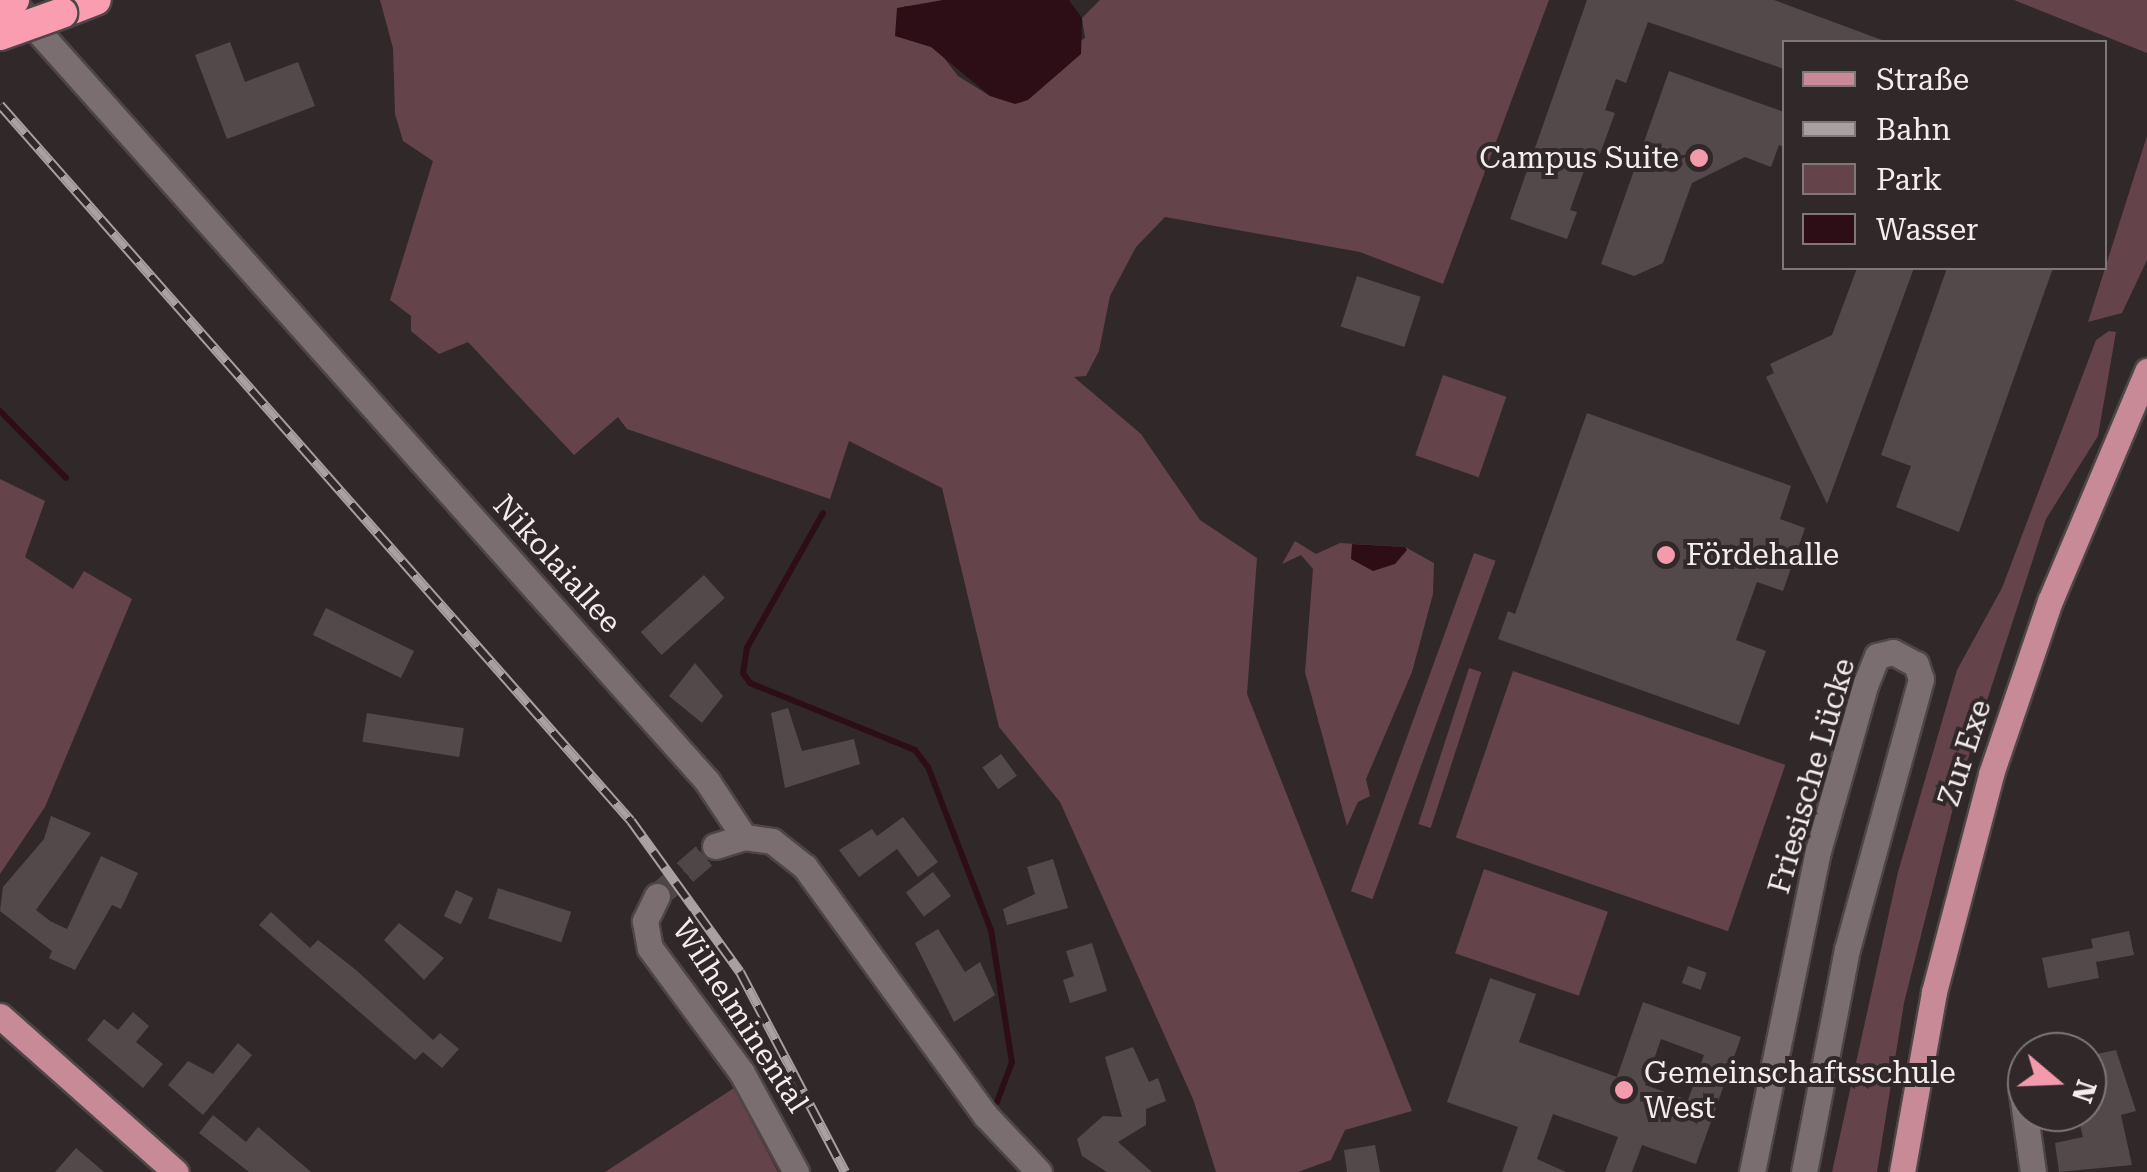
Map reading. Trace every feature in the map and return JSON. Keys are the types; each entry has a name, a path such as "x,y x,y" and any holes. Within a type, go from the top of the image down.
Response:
{"highway":[{"path":"0,5 12,0"},
{"path":"0,35 96,0"}],"main road":[{"name":"Zur Exe","path":"1902,1172 1934,992 1990,774 2050,601 2147,371"},
{"path":"0,1016 176,1172"}],"street":[{"name":"Nikolaiallee","path":"12,0 707,782 744,837"},
{"name":"Friesische Lücke","path":"1752,1172 1818,852 1866,682 1877,656 1892,652 1916,664 1921,679 1847,949 1804,1172"},
{"path":"715,846 744,837 772,841 805,867 986,1116 1039,1172"},
{"name":"Wilhelminental","path":"657,896 644,921 650,948 742,1074 796,1172"},
{"path":"2027,1132 2033,1172"}],"green space":[{"path":"380,0 943,0 931,7 904,6 958,76 990,96 1085,38 1082,18 1100,0 1549,0 1443,284 1360,252 1165,217 1136,247 1110,296 1099,351 1086,376 1074,377 1141,434 1200,520 1257,558 1247,694 1412,1111 1345,1130 1331,1160 1298,1172 1216,1172 1193,1099 1060,802 999,727 942,488 849,441 830,499 627,429 618,417 574,455 468,342 439,354 411,331 411,316 390,300 433,161 403,141 395,114 393,48"},
{"path":"2014,0 2147,0 2147,53"},
{"path":"2147,136 2147,260 2122,313 2088,322"},
{"path":"2109,331 2116,332 2098,436 2046,519 1956,796 1904,1003 1877,1172 1832,1172 1898,872 1957,670 2002,588 2096,340"},
{"path":"1443,375 1506,397 1479,477 1415,455"},
{"path":"0,479 45,501 25,557 73,589 84,571 132,599 45,807 0,874"},
{"path":"1295,541 1316,554 1340,543 1405,547 1434,563 1433,594 1412,672 1366,779 1370,796 1358,802 1347,826 1305,672 1313,569 1301,555 1282,564"},
{"path":"1474,553 1496,561 1372,899 1351,891"},
{"path":"1469,668 1481,672 1431,828 1418,824"},
{"path":"1513,671 1785,765 1728,931 1456,837"},
{"path":"1484,869 1608,912 1579,996 1455,953"},
{"path":"734,1088 778,1172 605,1172"}],"water":[{"path":"943,0 1069,0 1082,18 1081,54 1028,100 1015,104 990,96 931,47 895,36 897,8"},
{"path":"1352,544 1407,550 1395,564 1373,571 1351,559"}],"building":[{"path":"1587,0 1774,0 1882,40 1782,40 1782,68 1648,22 1626,83 1616,79 1605,110 1615,113 1600,154 1591,151 1570,210 1577,212 1567,239 1510,219"},
{"path":"230,42 245,82 298,62 315,106 227,139 195,55"},
{"path":"1669,71 1782,111 1782,146 1779,145 1771,167 1745,157 1692,183 1663,263 1634,276 1601,264"},
{"path":"1856,270 1913,270 1827,504 1766,377 1774,373 1770,364 1832,335"},
{"path":"1946,270 2052,270 1959,532 1896,507 1911,466 1881,455"},
{"path":"1357,276 1421,297 1404,347 1341,326"},
{"name":"Fördehalle","path":"1587,413 1791,486 1780,519 1805,528 1783,591 1757,582 1736,640 1766,651 1739,725 1498,639 1508,611 1515,614"},
{"path":"704,575 725,598 662,655 641,632"},
{"path":"326,608 414,651 401,678 313,635"},
{"path":"695,663 723,696 702,723 669,696"},
{"path":"788,708 802,751 854,739 860,764 785,788 771,713"},
{"path":"367,713 464,728 459,757 362,742"},
{"path":"1001,754 1017,776 998,789 982,768"},
{"path":"51,816 91,833 36,910 50,921 67,929 101,856 138,873 121,909 112,905 75,970 49,958 52,951 0,911 3,887 44,839"},
{"path":"903,817 938,862 918,877 897,849 859,877 839,850 872,829 877,836"},
{"path":"1053,859 1068,908 1007,925 1003,909 1035,894 1027,867"},
{"path":"933,872 951,896 924,916 906,892"},
{"path":"498,888 571,912 561,942 488,918"},
{"path":"456,890 473,898 461,924 444,916"},
{"path":"271,912 310,948 318,940 356,970 433,1040 440,1033 459,1049 442,1068 423,1052 415,1060 259,925"},
{"path":"399,923 444,958 424,980 384,940"},
{"path":"938,929 965,972 980,962 995,995 954,1022 915,943"},
{"path":"2129,931 2134,955 2096,962 2099,978 2048,988 2042,958 2093,948 2091,939"},
{"path":"1092,943 1107,991 1070,1003 1063,980 1074,976 1066,951"},
{"path":"1688,966 1707,973 1701,990 1682,983"},
{"name":"Gemeinschaftsschule West","path":"1490,978 1536,994 1519,1042 1617,1077 1643,1002 1741,1037 1696,1164 1642,1145 1632,1172 1605,1172 1618,1137 1553,1114 1537,1159 1566,1172 1502,1172 1518,1127 1447,1102","holes":["1661,1039 1704,1055 1688,1100 1645,1085"]},
{"path":"133,1012 149,1026 136,1042 163,1064 143,1088 87,1040 104,1019 118,1030"},
{"path":"238,1043 252,1055 203,1115 168,1085 188,1061 213,1074"},
{"path":"1133,1047 1149,1082 1158,1078 1166,1101 1146,1109 1146,1125 1118,1142 1152,1172 1107,1172 1082,1156 1077,1139 1103,1116 1122,1117 1105,1057"},
{"path":"2116,1050 2136,1111 2121,1115 2132,1165 2059,1172 2055,1143 2083,1137 2082,1132 2107,1132 2107,1052"},
{"path":"213,1115 246,1142 258,1127 311,1172 249,1172 199,1133"},
{"path":"1375,1145 1380,1172 1347,1172 1344,1150"},
{"path":"76,1148 104,1172 55,1172"}],"waterway":[{"path":"0,411 66,478"},
{"path":"823,513 747,648 743,673 750,683 915,750 928,767 991,930 1012,1062 997,1102"}],"tunnel":[{"path":"657,896 715,846"}],"railway":[{"path":"0,105 631,821 740,972 845,1172"}],"place":[{"name":"Campus Suite","path":"1699,158"},
{"name":"Fördehalle","path":"1666,555"},
{"name":"Gemeinschaftsschule West","path":"1624,1090"}]}
